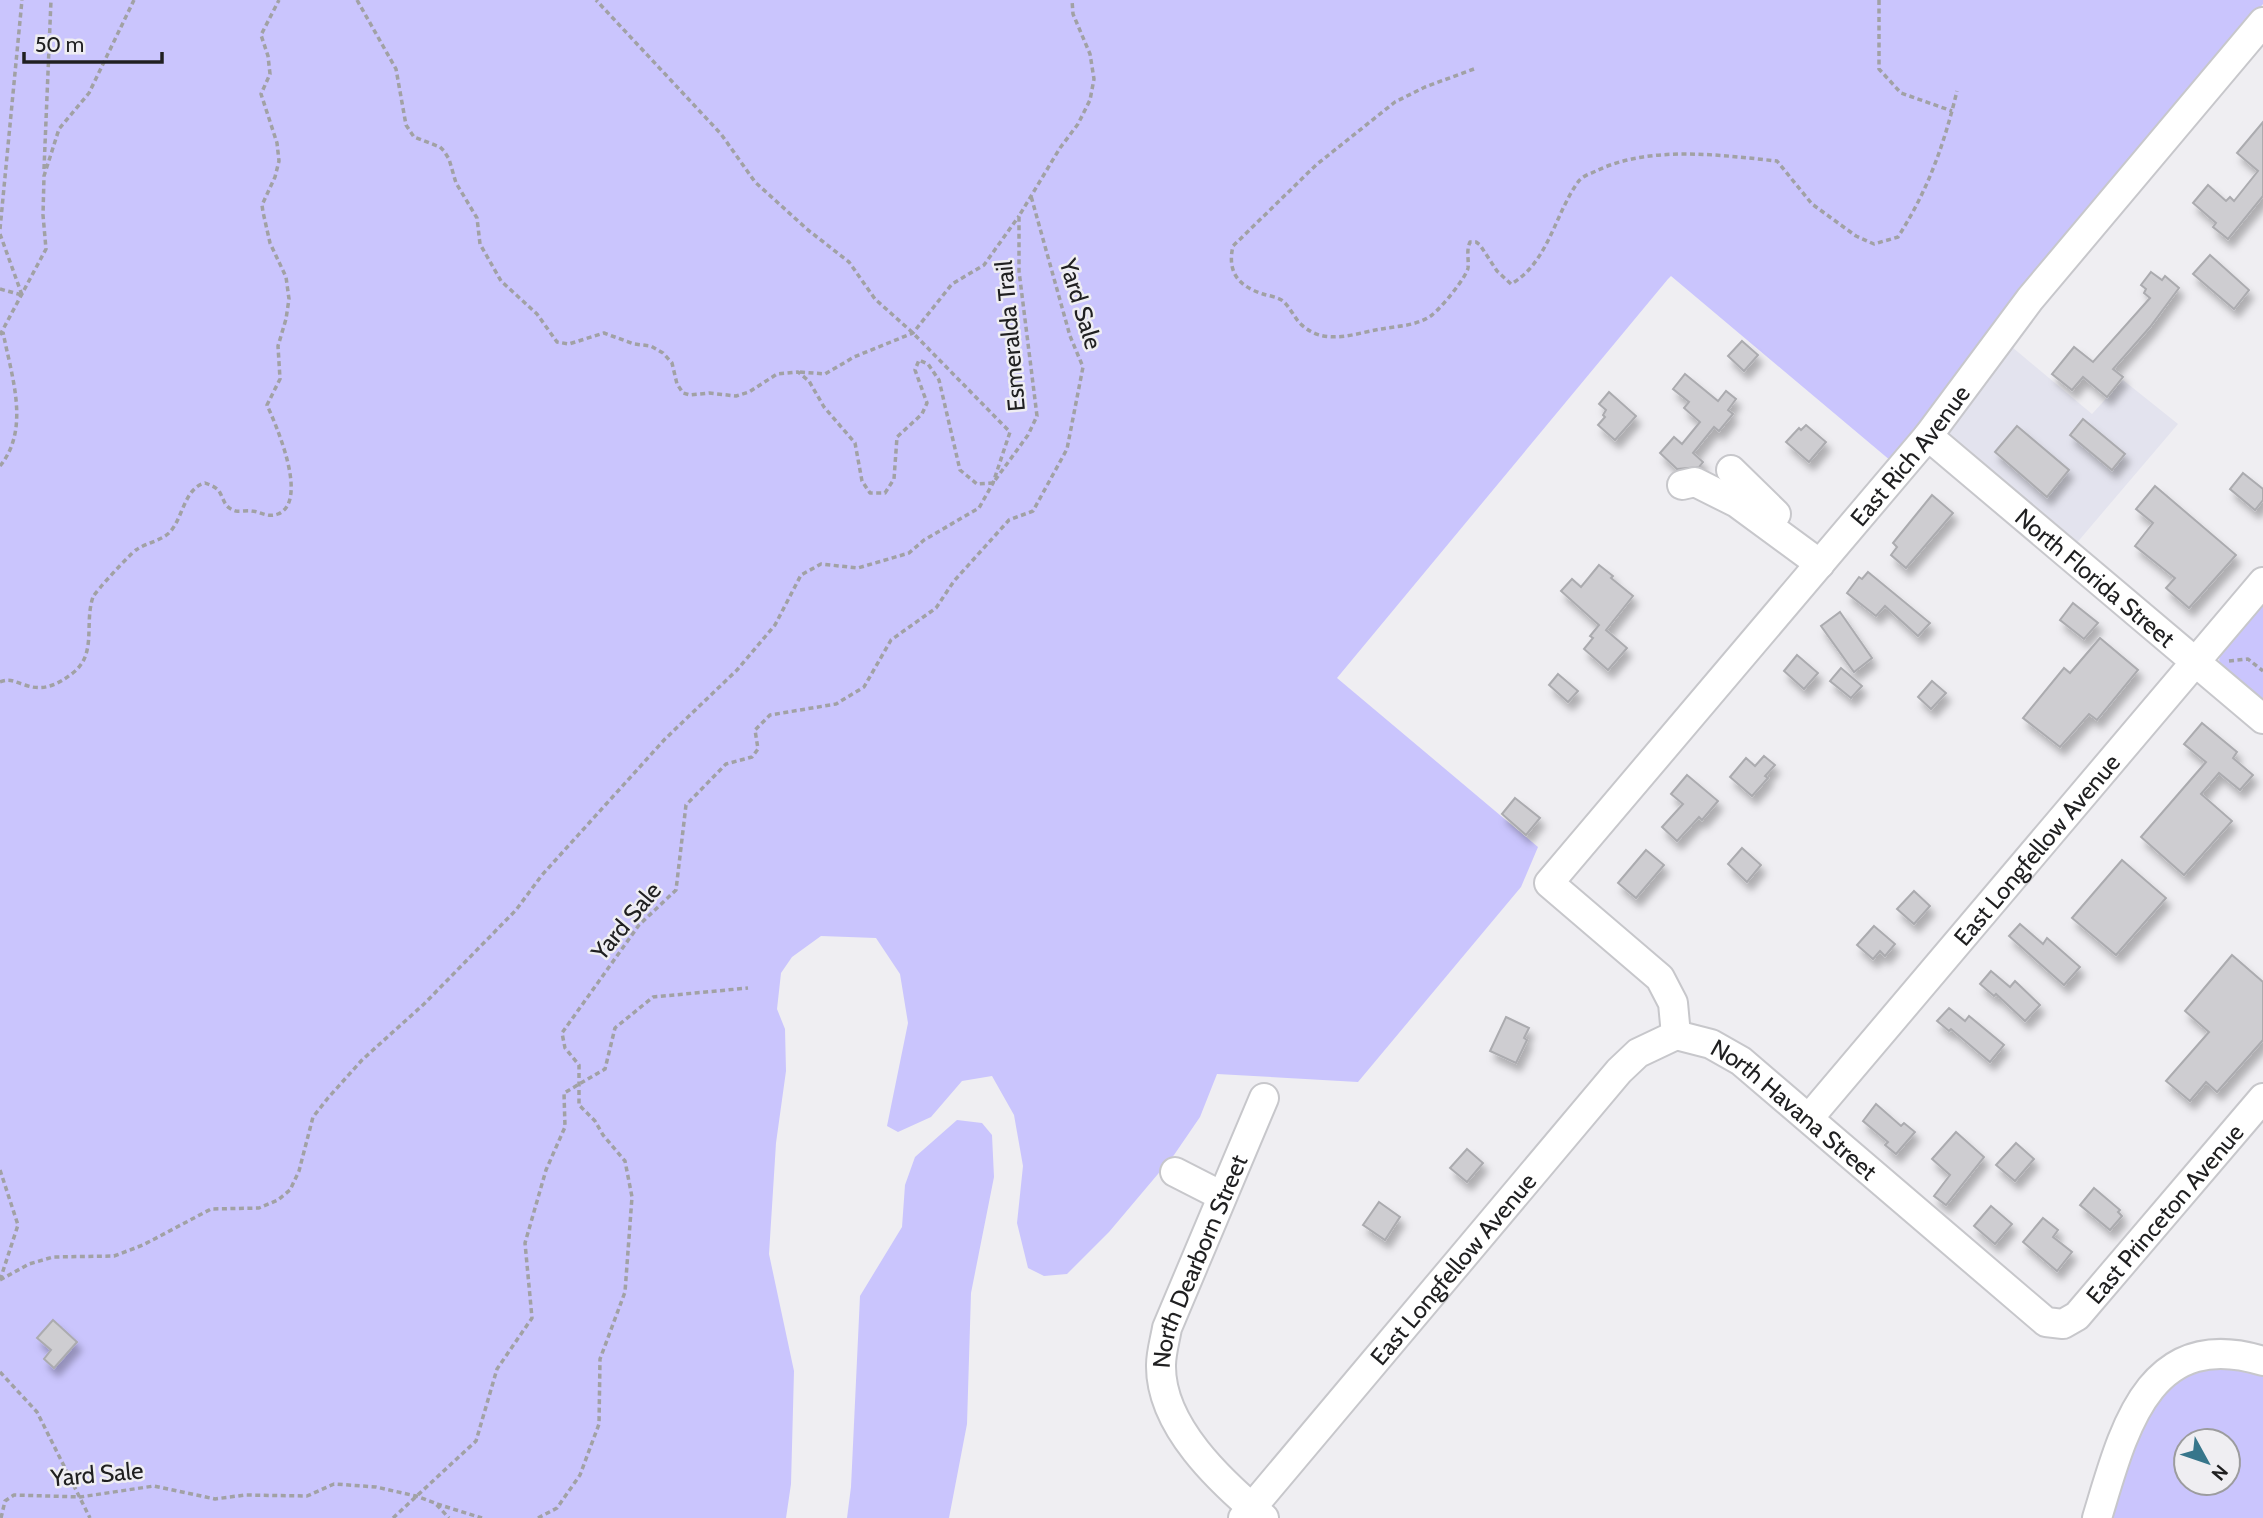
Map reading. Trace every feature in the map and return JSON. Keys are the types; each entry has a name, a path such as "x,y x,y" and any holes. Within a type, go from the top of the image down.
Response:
{"street":[{"name":"East Rich Avenue","path":"1549,883 1928,436 2030,299 2260,30"},
{"name":"North Florida Street","path":"1928,436 2209,662 2263,719"},
{"path":"1731,470 1823,561"},
{"path":"1682,485 1695,482 1737,503 1823,561"},
{"name":"East Longfellow Avenue","path":"1809,1118 2209,662 2263,582"},
{"name":"North Havana Street","path":"1549,883 1660,978 1673,1003 1676,1035 1711,1044 1741,1061 2046,1322 2063,1324"},
{"name":"East Longfellow Avenue","path":"1253,1515 1619,1071 1638,1053 1676,1035"},
{"name":"North Dearborn Street","path":"1253,1515 1200,1457 1181,1429 1167,1400 1161,1366 1167,1328 1264,1098"},
{"name":"East Princeton Avenue","path":"2063,1324 2077,1317 2263,1098"},
{"path":"1174,1172 1223,1196"},
{"path":"2097,1518 2122,1436 2133,1412 2157,1380 2172,1367 2206,1354 2242,1355 2263,1361"}],"path":[{"path":"22,0 0,231 22,295"},
{"path":"0,466 10,454 19,415 1,333 46,249 43,215 51,0"},
{"path":"44,176 59,129 89,93 134,0"},
{"path":"0,682 10,680 42,689 60,682 83,664 88,654 88,627 93,595 135,551 166,536 174,528 194,488 200,484 205,483 219,491 223,501 234,511 276,514 285,509 291,500 293,489 285,455 267,405 280,379 278,346 289,299 286,277 270,243 262,205 279,161 277,143 261,94 270,74 261,35 279,0"},
{"path":"356,0 396,69 406,125 410,133 418,140 440,147 444,151 456,183 477,218 480,244 501,281 537,314 557,342 569,344 604,334 634,344 651,346 673,363 677,384 683,393 736,396 748,392 777,374 825,374 854,357 913,333 952,284 984,265 1019,216 1060,148 1078,124 1090,100 1094,79 1090,54 1073,14 1072,0"},
{"path":"0,1280 29,1264 53,1257 114,1256 143,1245 211,1209 259,1208 284,1195 290,1190 299,1171 313,1117 328,1098 362,1060 424,1004 516,910 542,875 666,739 737,670 775,625 801,575 821,564 858,568 909,553 923,540 979,508 993,483 1010,432 913,333 875,299 849,262 808,230 755,182 721,134 596,0"},
{"path":"1879,0 1879,69 1901,93 1952,111"},
{"path":"1474,69 1424,87 1395,102 1316,165 1233,246 1230,261 1238,281 1260,293 1282,300 1304,327 1328,337 1350,337 1379,329 1408,326 1433,314 1463,281 1468,270 1467,248 1471,242 1480,245 1497,271 1511,284 1521,278 1534,262 1554,231 1579,179 1605,167 1657,155 1777,161 1812,204 1856,236 1874,244 1898,237 1913,212 1938,159 1957,91"},
{"name":"Yard Sale","path":"538,1518 557,1508 580,1475 599,1424 600,1359 625,1293 632,1197 625,1161 595,1121 579,1105 579,1065 565,1048 562,1033 639,925 676,890 686,805 726,764 752,757 758,749 755,730 770,715 836,704 864,687 891,640 936,608 954,581 1009,520 1033,511 1067,449 1083,367 1070,336 1031,196"},
{"name":"Esmeralda Trail","path":"993,483 1028,435 1037,416 1019,271 1019,216"},
{"path":"0,289 22,295"},
{"path":"798,372 809,381 824,407 855,443 862,481 870,493 885,492 894,479 897,437 922,414 927,402 915,369 919,360 928,364 939,380 960,470 977,484 993,483"},
{"path":"2209,662 2248,659 2263,671"},
{"path":"393,1518 476,1441 497,1369 532,1318 525,1243 546,1170 565,1127 564,1093 605,1069 615,1028 653,997 748,988"},
{"path":"0,1170 18,1225 0,1280"},
{"path":"0,1372 37,1412 90,1518"},
{"name":"Yard Sale","path":"1,1518 5,1501 14,1495 80,1497 154,1486 215,1499 245,1495 307,1496 334,1484 376,1487 416,1496 435,1503 449,1518"},
{"path":"435,1503 482,1518"}],"shaded area":[{"path":"0,0 2263,0 2263,4 2055,250 1939,405 1891,461 1671,276 1668,279 1337,678 1538,847 1521,887 1358,1082 1217,1074 1200,1117 1174,1155 1109,1232 1067,1274 1044,1276 1028,1268 1017,1223 1023,1166 1014,1115 992,1076 962,1081 931,1117 898,1132 887,1126 908,1023 900,974 876,938 821,936 792,957 781,973 777,1009 785,1029 786,1071 776,1143 769,1254 794,1371 791,1484 786,1518 0,1518"},
{"path":"2012,347 2092,414 2123,380 2178,424 2075,545 1943,433 1987,383"},
{"path":"2263,601 2263,705 2222,667 2219,660 2221,653"},
{"path":"957,1120 982,1123 992,1135 994,1177 971,1293 967,1424 949,1518 847,1518 851,1487 860,1296 902,1227 905,1185 915,1157"},
{"path":"2213,1360 2263,1370 2263,1518 2107,1518 2154,1392"}],"building":[{"path":"2263,122 2263,196 2228,239 2213,227 2216,223 2193,203 2208,185 2226,201 2230,197 2234,201 2258,171 2237,153"},
{"path":"2210,255 2249,290 2234,309 2193,274"},
{"path":"2151,272 2162,280 2165,276 2179,288 2150,327 2113,369 2123,377 2107,397 2083,377 2072,390 2052,374 2074,347 2093,362 2150,298 2141,285"},
{"path":"1742,341 1758,355 1744,371 1728,356"},
{"path":"1685,374 1718,401 1726,391 1736,399 1728,410 1733,414 1719,431 1714,427 1693,453 1703,462 1699,467 1677,469 1660,453 1674,437 1682,444 1700,422 1684,408 1689,402 1673,389"},
{"path":"1609,392 1636,416 1615,440 1598,425 1605,417 1603,415 1606,410 1599,404"},
{"path":"2083,419 2125,454 2112,470 2070,435"},
{"path":"1806,425 1826,442 1809,462 1786,442 1799,428 1801,430"},
{"path":"2017,426 2069,470 2047,497 1995,452"},
{"path":"2243,473 2263,489 2263,500 2255,510 2230,489"},
{"path":"2155,486 2236,555 2189,608 2166,588 2175,578 2135,546 2153,523 2136,509"},
{"path":"1932,495 1953,513 1906,568 1891,555 1897,547 1893,543"},
{"path":"1599,565 1633,596 1606,630 1627,648 1608,670 1584,649 1599,625 1561,591 1572,579 1581,587"},
{"path":"1868,572 1930,623 1918,636 1885,606 1876,616 1847,593 1859,577 1862,579"},
{"path":"2073,603 2098,623 2084,639 2060,620"},
{"path":"1840,612 1872,658 1854,672 1821,626"},
{"path":"2100,638 2138,670 2097,720 2089,714 2060,747 2023,718 2064,668 2070,673"},
{"path":"1797,655 1818,673 1804,689 1784,671"},
{"path":"1841,668 1862,686 1851,698 1830,681"},
{"path":"1558,674 1578,691 1568,702 1549,685"},
{"path":"1932,681 1946,693 1931,709 1918,697"},
{"path":"2202,723 2237,752 2233,758 2253,775 2240,790 2219,773 2201,794 2232,821 2184,875 2141,837 2206,762 2184,744"},
{"path":"1764,756 1775,765 1765,776 1768,778 1752,796 1730,777 1746,758 1755,766"},
{"path":"1687,775 1718,801 1702,820 1699,817 1677,841 1662,827 1683,804 1671,794"},
{"path":"1515,798 1540,818 1526,835 1502,814"},
{"path":"1742,848 1761,865 1747,882 1728,864"},
{"path":"1646,850 1664,865 1636,898 1618,883"},
{"path":"2122,860 2166,898 2116,955 2072,918"},
{"path":"1914,891 1930,906 1914,924 1897,909"},
{"path":"2020,924 2043,944 2047,938 2080,967 2064,985 2009,936"},
{"path":"1874,926 1895,944 1885,956 1880,951 1873,959 1857,945"},
{"path":"2232,955 2263,982 2263,1040 2217,1092 2206,1082 2190,1101 2166,1081 2209,1032 2185,1011"},
{"path":"1991,971 2010,987 2015,981 2040,1005 2025,1021 1996,994 1994,996 1980,984"},
{"path":"1949,1008 1965,1021 1969,1016 2004,1045 1990,1062 1951,1029 1949,1031 1937,1021"},
{"path":"1506,1017 1529,1028 1524,1038 1527,1040 1516,1063 1490,1051"},
{"path":"1876,1104 1901,1126 1904,1123 1915,1132 1896,1154 1885,1145 1888,1142 1863,1121"},
{"path":"1956,1132 1984,1157 1946,1205 1934,1196 1950,1175 1932,1159"},
{"path":"2016,1143 2034,1159 2015,1181 1996,1165"},
{"path":"1467,1149 1483,1163 1467,1182 1450,1168"},
{"path":"2094,1188 2120,1210 2118,1212 2122,1216 2110,1230 2080,1205"},
{"path":"1379,1202 1400,1217 1385,1240 1363,1225"},
{"path":"1991,1206 2012,1224 1995,1244 1974,1226"},
{"path":"2043,1218 2058,1230 2053,1237 2072,1252 2057,1271 2023,1242"},
{"path":"53,1320 77,1342 54,1368 44,1359 51,1350 37,1338"}]}
